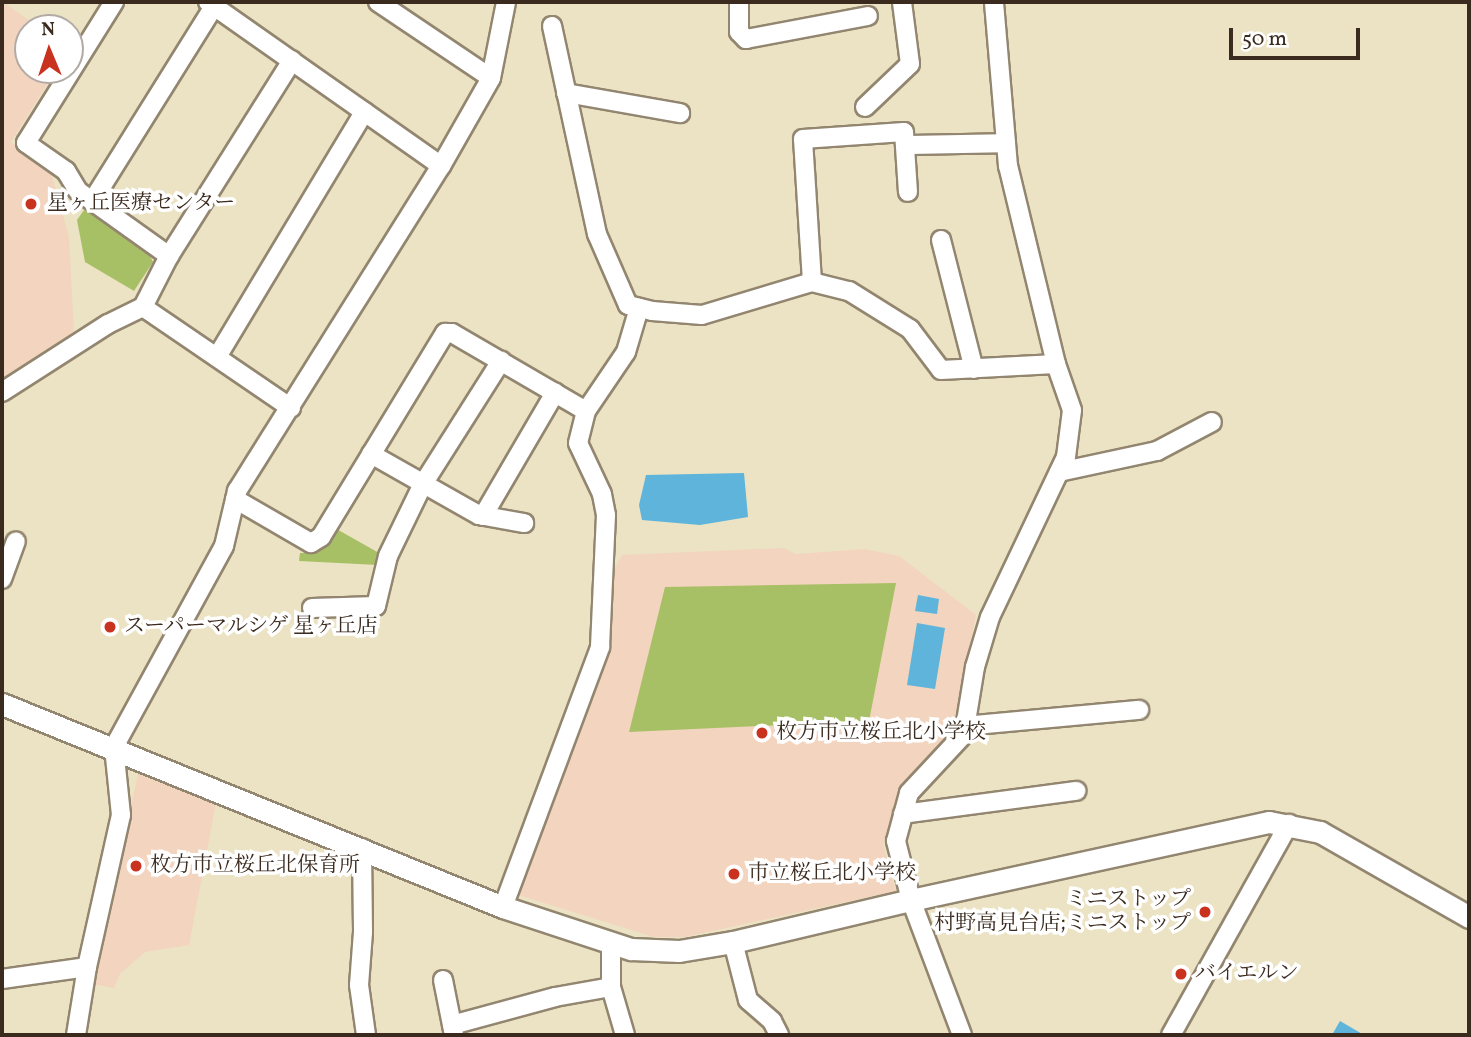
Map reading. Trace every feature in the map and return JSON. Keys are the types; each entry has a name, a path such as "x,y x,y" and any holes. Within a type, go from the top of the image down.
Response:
{"street":[{"path":"114,2 26,143 66,171 78,191 169,256"},
{"path":"378,2 491,78"},
{"path":"76,1035 87,967 121,816 114,747 224,546 237,491 442,166 491,78 506,2"},
{"path":"739,2 739,32 746,39 867,16"},
{"path":"865,107 910,64 902,2"},
{"path":"962,1035 911,900 896,841 909,793 964,734 975,667 990,617 1066,457 1072,410 1056,364 1008,166 994,2"},
{"path":"93,201 211,4 442,166"},
{"path":"552,26 597,234 628,304 639,308 702,314 812,282 849,291 910,329 941,370 1056,364"},
{"path":"2,392 76,343 143,307 169,256 292,61"},
{"path":"566,93 680,113"},
{"path":"217,357 364,112"},
{"path":"812,282 803,139 904,132 908,192"},
{"path":"905,145 1006,143"},
{"path":"942,240 974,369"},
{"path":"143,307 291,408"},
{"path":"503,907 600,647 606,515 602,494 578,443 586,411 626,352 639,308"},
{"path":"235,499 311,543 321,537 445,333 452,333 586,411"},
{"path":"312,608 376,607 387,556 423,484 501,361"},
{"path":"483,516 555,393"},
{"path":"1059,471 1157,451 1212,422"},
{"path":"372,454 483,516 524,523"},
{"path":"2,579 16,541"},
{"path":"2,704 114,747 503,907 631,949 679,951 733,942 1269,822 1320,832 1469,917"},
{"path":"965,726 1139,710"},
{"path":"903,814 1076,791"},
{"path":"1171,1035 1289,824"},
{"path":"362,848 363,932 359,985 366,1035"},
{"path":"611,942 611,987 625,1035"},
{"path":"733,942 748,1000 772,1021 779,1035"},
{"path":"2,979 87,967"},
{"path":"443,980 453,1030 555,997 611,987"}],"shaded area":[{"name":"星ヶ丘医療センター","path":"3,2 20,14 14,14 14,84 47,84 11,142 51,172 69,237 74,334 2,385"},
{"name":"枚方市立桜丘北小学校","path":"784,548 796,554 865,549 899,556 976,615 955,719 942,747 911,779 883,845 896,891 685,937 654,937 515,894 607,650 610,576 622,555"},
{"path":"138,774 216,803 189,945 145,952 120,974 114,988 93,984"}],"green space":[{"path":"84,210 146,247 153,262 134,291 85,262 77,220"},
{"path":"333,527 379,553 378,565 299,561 300,553 318,553"},
{"path":"896,583 869,721 629,732 665,587"}],"water":[{"path":"744,473 748,517 700,525 642,520 639,505 646,475"},
{"path":"918,595 939,599 937,614 915,611"},
{"path":"917,623 945,628 935,689 907,685"},
{"path":"1340,1021 1364,1035 1332,1035"}],"place":[{"name":"星ヶ丘医療センター","path":"31,204"},
{"name":"スーパーマルシゲ 星ヶ丘店","path":"110,627"},
{"name":"枚方市立桜丘北小学校","path":"762,733"},
{"name":"枚方市立桜丘北保育所","path":"136,866"},
{"name":"市立桜丘北小学校","path":"734,874"},
{"name":"ミニストップ 村野高見台店;ミニストップ","path":"1205,912"},
{"name":"バイエルン","path":"1181,974"}]}
